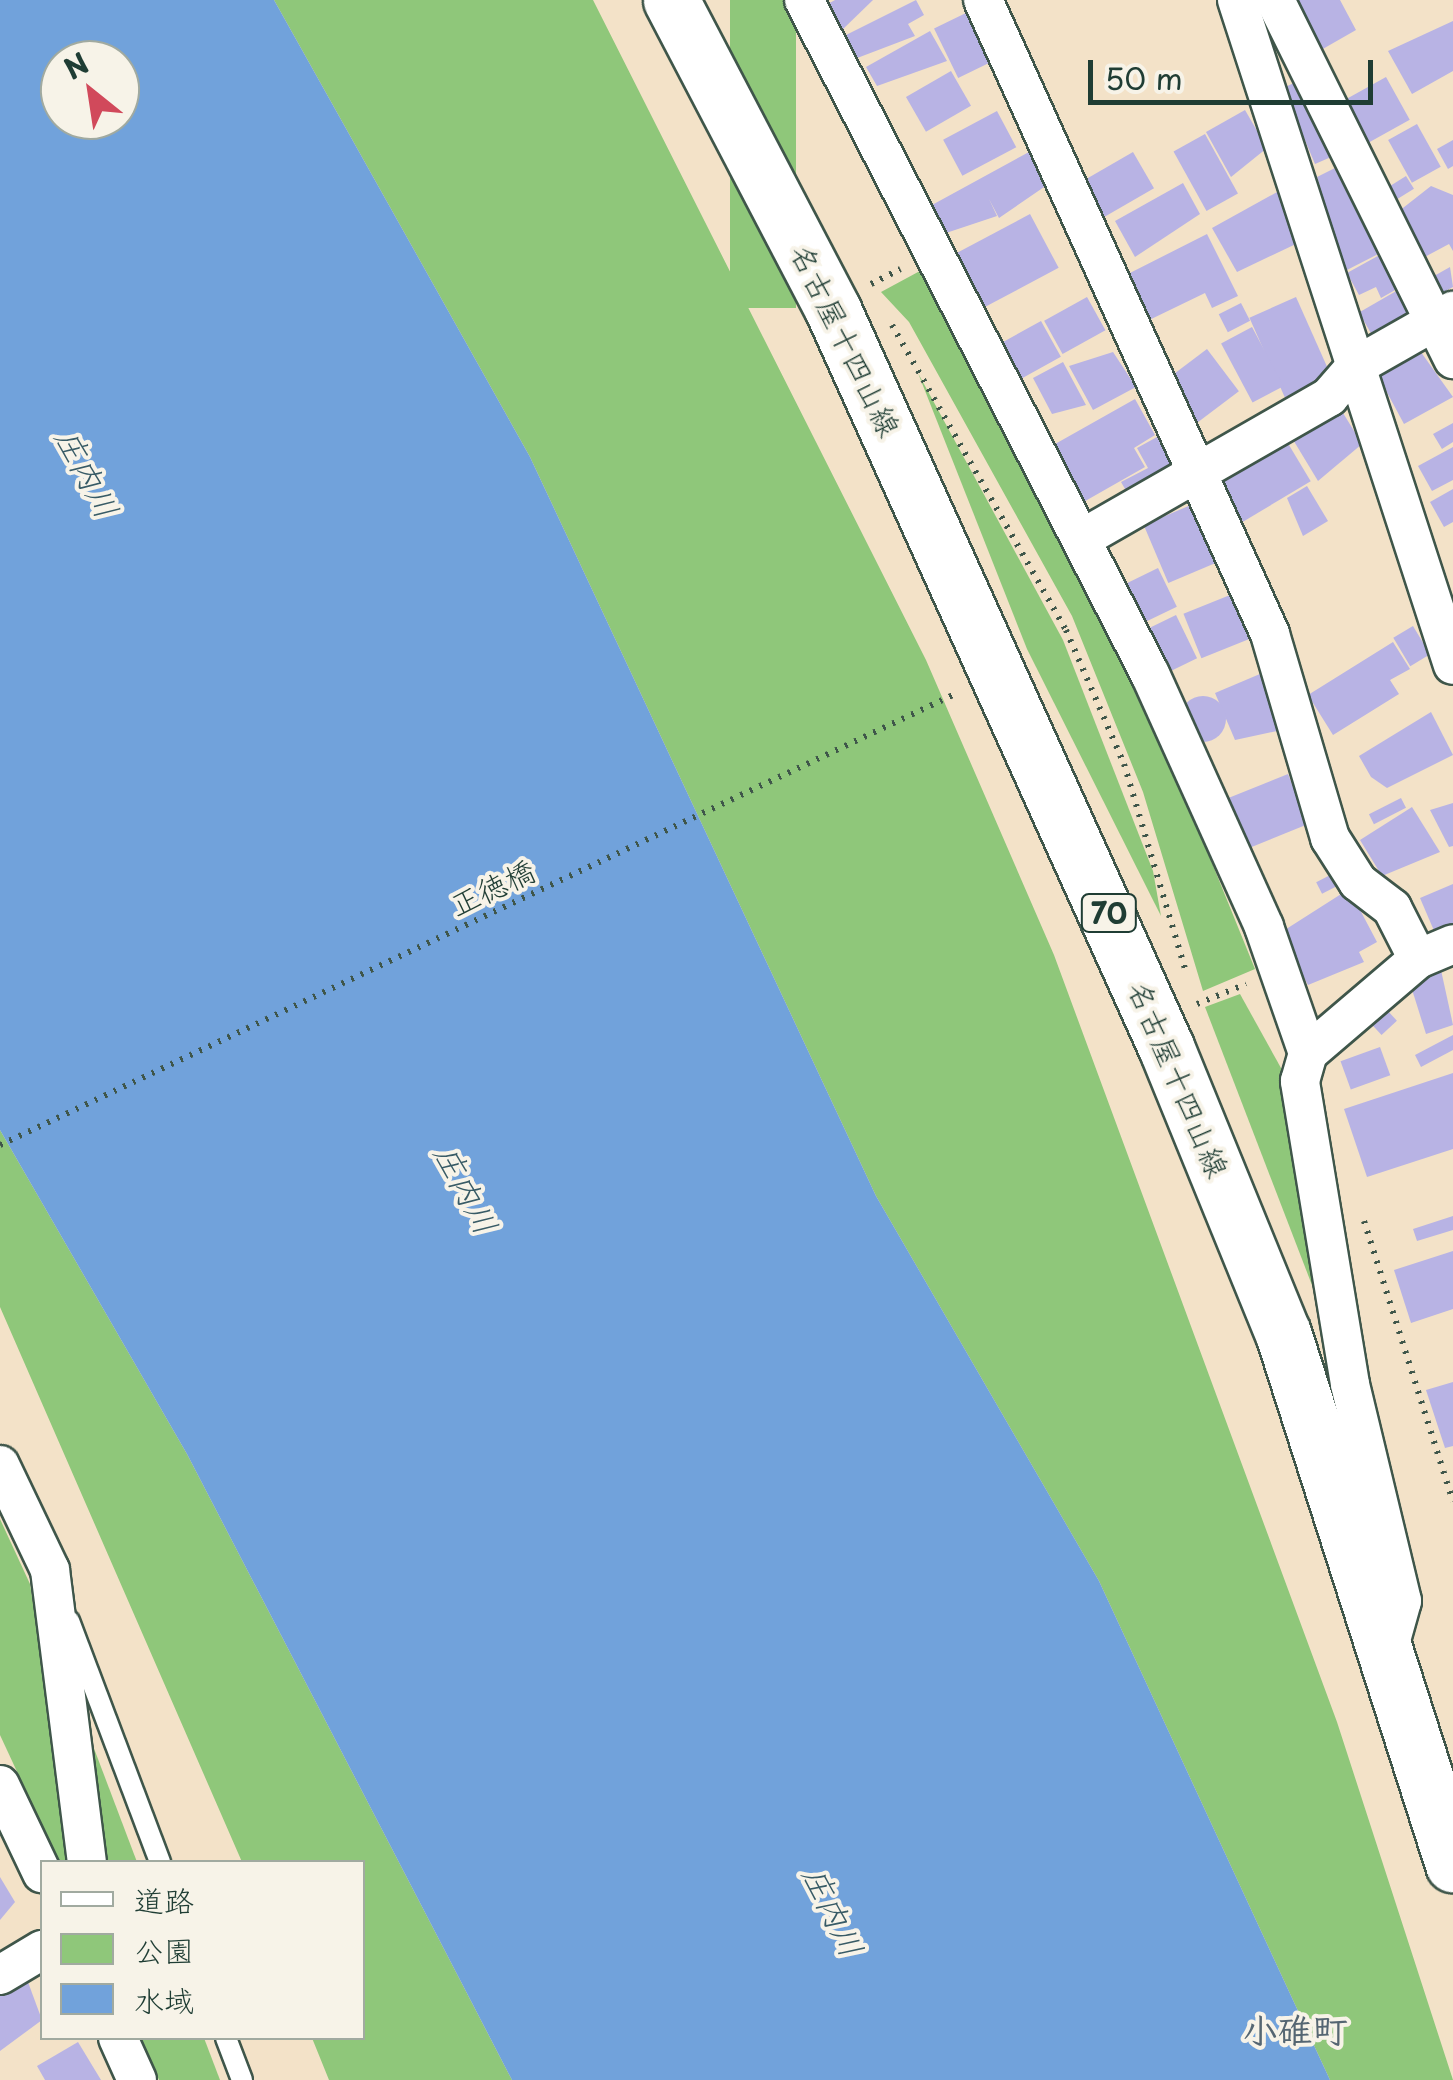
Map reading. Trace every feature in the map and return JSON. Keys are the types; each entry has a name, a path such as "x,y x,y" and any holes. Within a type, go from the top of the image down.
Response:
{"main road":[{"name":"名古屋十四山線","path":"671,0 833,310 1004,671 1283,1333 1388,1650 1453,1864"}],"street":[{"path":"804,0 1083,538 1264,927 1308,1053"},
{"path":"983,0 1270,634 1330,838 1358,882 1392,908 1418,959"},
{"path":"1238,0 1453,665"},
{"path":"1275,0 1444,316 1453,359"},
{"path":"1083,538 1329,397 1356,366 1444,316"},
{"path":"1388,1650 1402,1601 1350,1384 1300,1081 1308,1053 1418,959 1453,944"},
{"path":"0,1465 50,1570 87,1860"},
{"path":"0,1784 40,1869"},
{"path":"0,1975 40,1951"},
{"path":"119,2040 137,2080"}],"lane":[{"path":"50,1570 159,1860"},
{"path":"227,2040 242,2080"}],"path":[{"path":"883,317 907,339 1066,630 1154,851 1188,980"},
{"name":"正徳橋","path":"0,1145 1004,671"},
{"path":"1196,1004 1237,987"},
{"path":"1361,1209 1453,1501"}],"green space":[{"path":"274,0 593,0 926,660 1054,955 1337,1722 1453,2080 1330,2080 1099,1581 876,1196 530,457"},
{"path":"730,0 796,0 796,308 730,308"},
{"path":"931,265 1139,683 1255,969 1203,991 1143,792 1072,616 909,322 881,292"},
{"path":"918,373 1063,640 1153,871 1161,916 1027,649"},
{"path":"1240,994 1281,1068 1340,1358 1205,1007"},
{"path":"0,1130 187,1454 512,2080 329,2080 313,2040 365,2040 365,1860 241,1860 0,1307"},
{"path":"0,1519 30,1584 74,1860 58,1860 0,1735"},
{"path":"87,1730 136,1860 104,1860"},
{"path":"141,2040 205,2040 220,2080 159,2080"}],"water":[{"name":"庄内川","path":"0,0 274,0 530,457 876,1196 1099,1581 1330,2080 512,2080 187,1454 0,1130"}],"building":[{"path":"835,0 873,0 841,31 826,5"},
{"path":"916,0 924,15 908,24 915,36 852,60 840,38"},
{"path":"1294,0 1340,0 1356,30 1321,50"},
{"path":"970,11 994,60 958,78 934,29"},
{"path":"1453,21 1453,71 1412,94 1388,51"},
{"path":"930,31 947,61 877,86 866,67"},
{"path":"951,71 971,106 926,132 906,97"},
{"path":"1386,77 1410,120 1363,146 1340,103"},
{"path":"1296,82 1338,154 1315,164 1283,88"},
{"path":"1245,110 1267,148 1231,177 1206,132"},
{"path":"997,111 1016,147 962,176 943,140"},
{"path":"1417,124 1441,167 1412,183 1388,140"},
{"path":"1205,134 1238,193 1206,211 1174,151"},
{"path":"1453,140 1453,166 1448,169 1437,149"},
{"path":"1029,152 1047,185 999,218 989,199 997,216 943,234 932,205"},
{"path":"1133,152 1154,188 1102,218 1081,182"},
{"path":"1341,165 1386,250 1345,271 1317,177"},
{"path":"1406,176 1414,189 1389,205 1381,192"},
{"path":"1183,183 1200,214 1135,257 1115,221"},
{"path":"1431,186 1453,195 1453,251 1449,244 1419,260 1394,215"},
{"path":"1279,191 1298,243 1237,272 1212,228"},
{"path":"1030,214 1059,268 985,307 957,253"},
{"path":"1207,234 1238,296 1212,308 1205,293 1143,323 1120,278"},
{"path":"1385,252 1404,285 1381,298 1376,287 1359,295 1347,273"},
{"path":"1450,267 1453,287 1436,296 1427,280"},
{"path":"1398,290 1413,316 1374,338 1359,312"},
{"path":"1087,297 1105,330 1063,354 1044,321"},
{"path":"1296,297 1331,376 1285,397 1249,318"},
{"path":"1241,303 1250,321 1228,332 1219,314"},
{"path":"1041,321 1061,357 1017,381 997,345"},
{"path":"1252,327 1283,386 1253,403 1221,343"},
{"path":"1418,348 1453,397 1404,424 1376,372"},
{"path":"1207,349 1239,391 1194,425 1162,383"},
{"path":"1113,352 1136,387 1093,410 1069,366"},
{"path":"1063,362 1086,405 1052,414 1033,378"},
{"path":"1135,399 1155,435 1134,448 1145,467 1080,504 1048,448"},
{"path":"1340,408 1362,444 1318,481 1292,438"},
{"path":"1453,423 1453,442 1442,449 1433,434"},
{"path":"1157,437 1178,475 1132,501 1121,482 1148,468 1137,448"},
{"path":"1286,440 1311,481 1243,522 1218,481"},
{"path":"1453,447 1453,480 1432,491 1418,466"},
{"path":"1307,486 1328,521 1303,536 1287,498"},
{"path":"1453,489 1453,522 1444,527 1430,502"},
{"path":"1198,502 1223,560 1168,583 1144,525"},
{"path":"1158,568 1177,607 1144,623 1125,584"},
{"path":"1240,591 1258,636 1201,658 1183,614"},
{"path":"1176,615 1197,658 1165,674 1144,631"},
{"path":"1413,626 1430,654 1410,666 1393,638"},
{"path":"1393,642 1410,669 1390,680 1399,694 1333,735 1308,695"},
{"path":"1267,671 1291,728 1235,740 1215,693"},
{"path":"1203,696 1219,703 1226,719 1219,735 1203,742 1187,735 1180,719 1187,703"},
{"path":"1431,712 1453,755 1387,788 1371,777 1359,756"},
{"path":"1288,774 1308,824 1241,851 1220,801"},
{"path":"1401,798 1406,808 1374,824 1369,814"},
{"path":"1453,803 1453,846 1449,847 1430,810"},
{"path":"1412,807 1440,852 1382,876 1360,840"},
{"path":"1342,869 1348,881 1322,894 1316,882"},
{"path":"1453,884 1453,925 1435,933 1420,898"},
{"path":"1349,889 1377,942 1359,952 1364,962 1308,985 1280,933"},
{"path":"1441,970 1453,1025 1426,1034 1409,980"},
{"path":"1386,1009 1397,1021 1382,1035 1371,1023"},
{"path":"1453,1035 1453,1050 1421,1067 1415,1055"},
{"path":"1380,1047 1390,1075 1351,1090 1341,1061"},
{"path":"1453,1073 1453,1149 1367,1177 1344,1109"},
{"path":"1453,1216 1453,1230 1417,1241 1413,1229"},
{"path":"1453,1251 1453,1309 1411,1323 1394,1270"},
{"path":"1453,1382 1453,1446 1445,1448 1426,1390"},
{"path":"0,1877 15,1902 0,1920"},
{"path":"25,1974 40,2021 0,2051 0,1989"},
{"path":"78,2042 101,2080 45,2080 37,2066"}],"district":[{"name":"小碓町","path":"1295,2029"}]}
